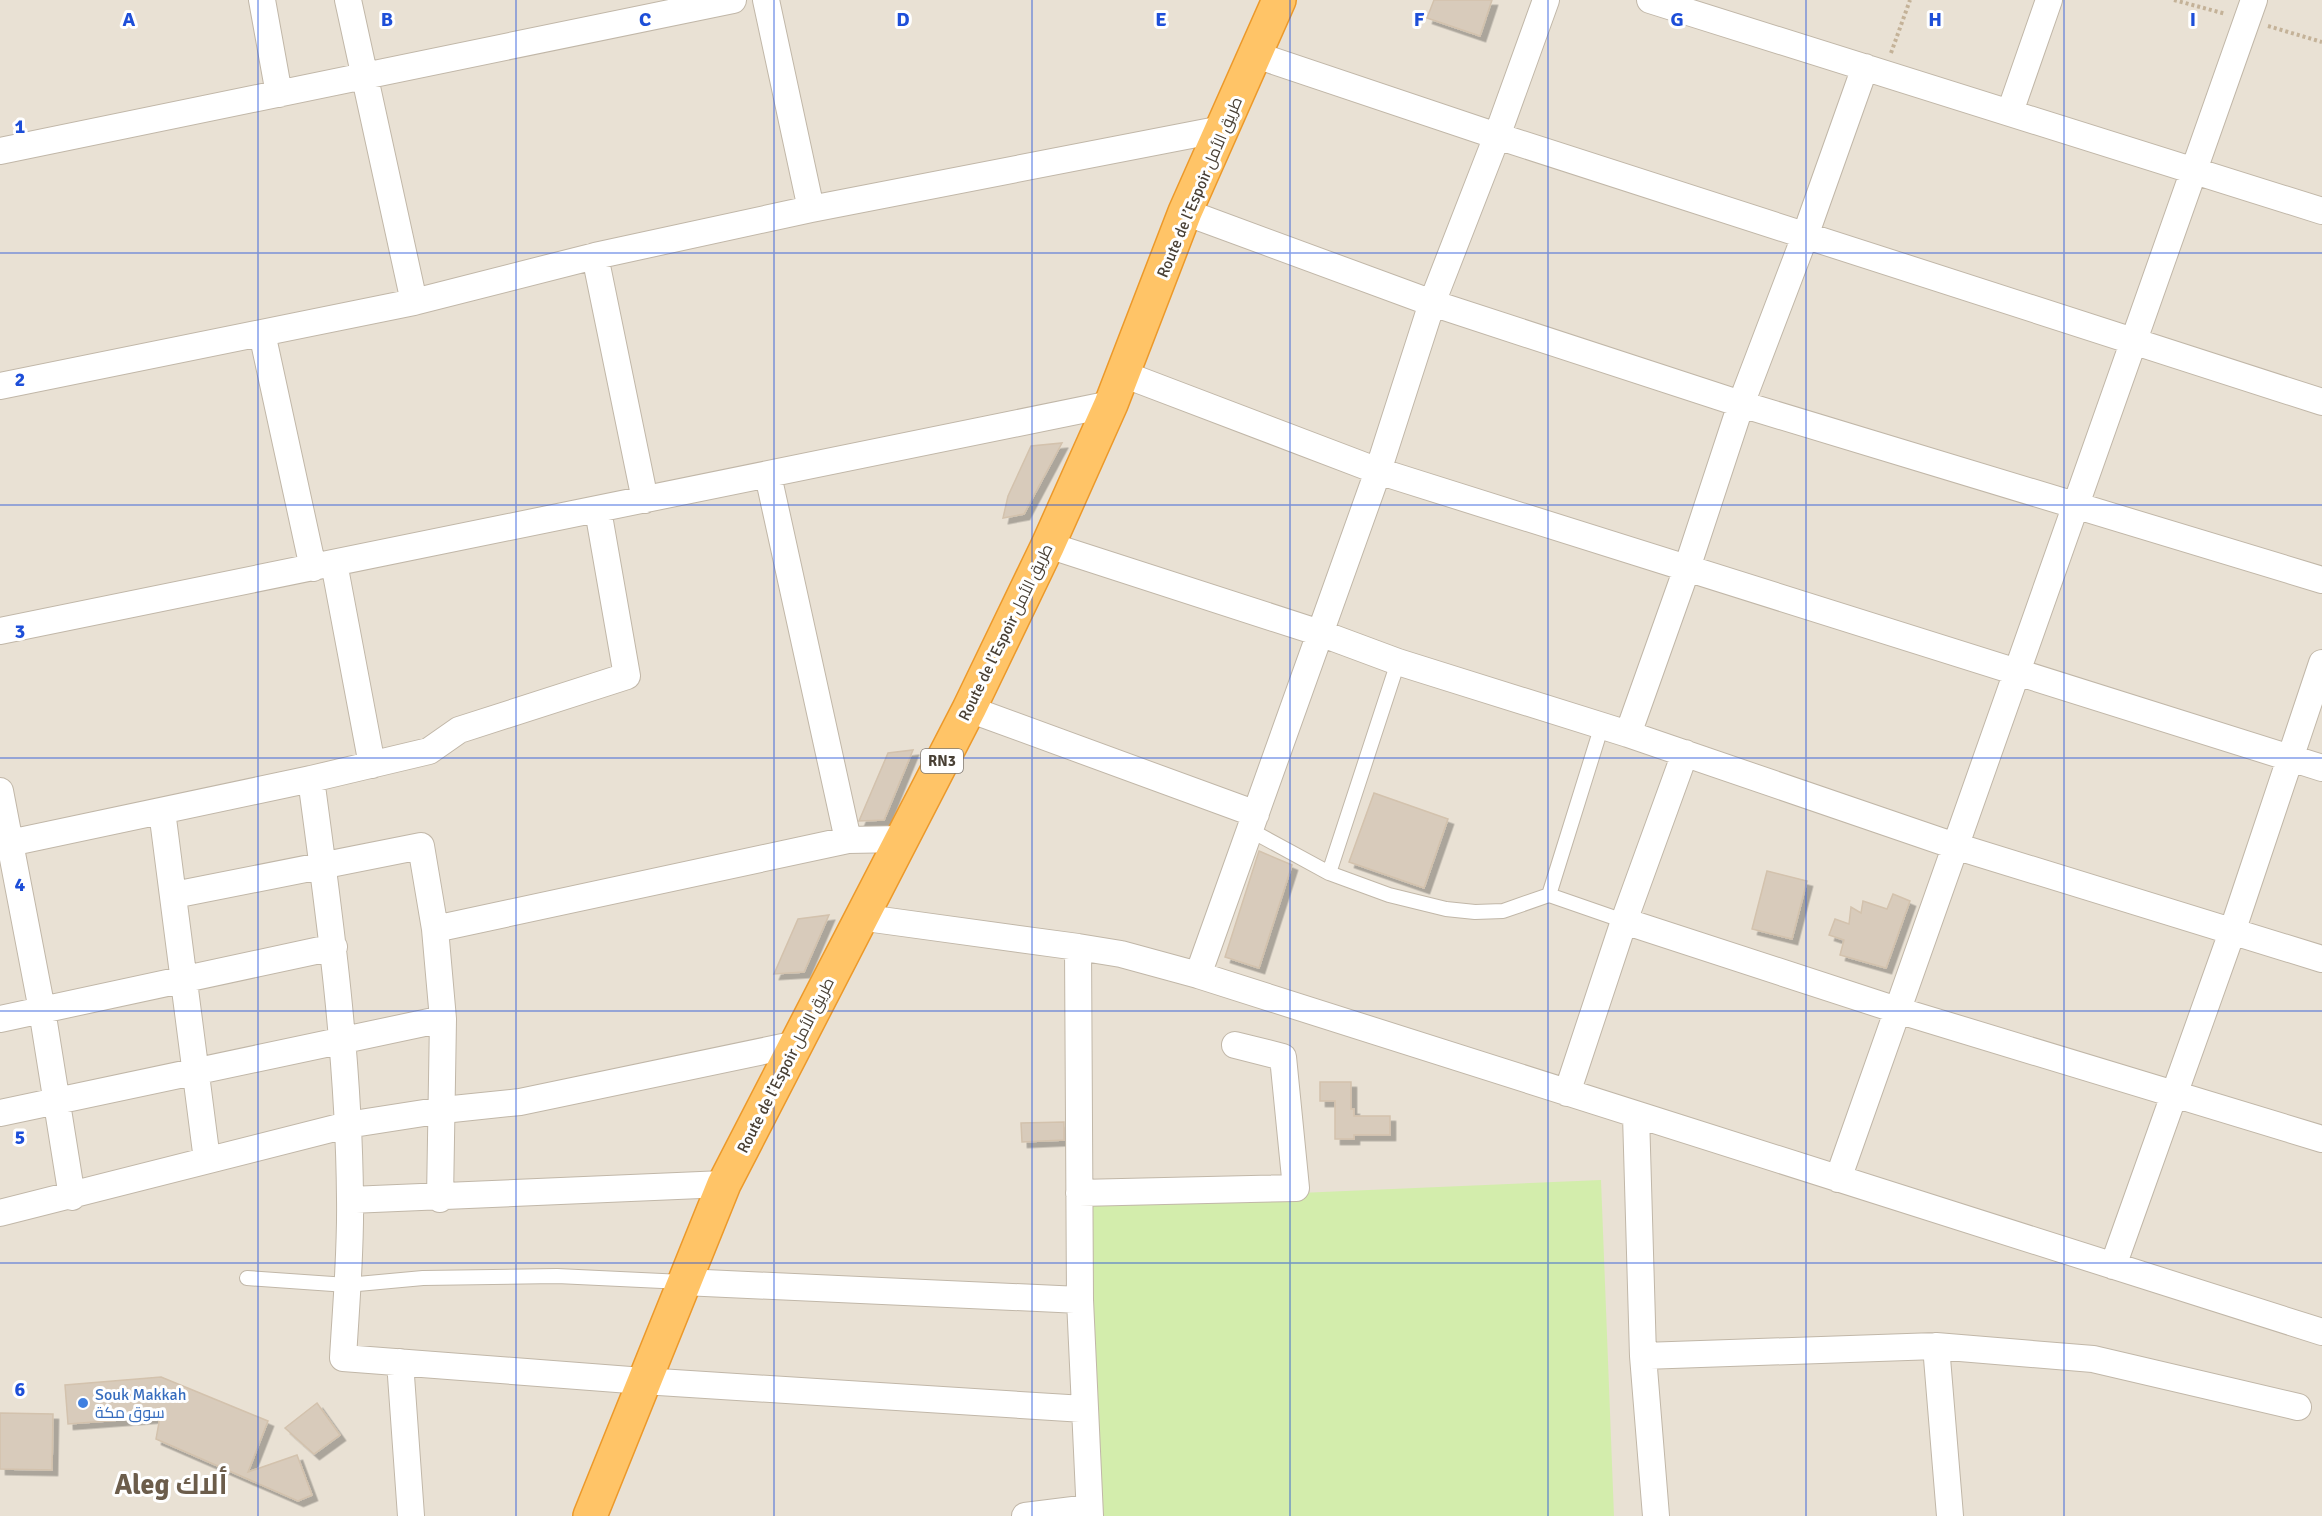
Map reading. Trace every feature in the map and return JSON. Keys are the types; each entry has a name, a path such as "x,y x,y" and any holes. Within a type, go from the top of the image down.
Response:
{"highway":[{"name":"Route de l’Espoir طريق الأمل","path":"590,1516 724,1184 797,1044 859,917 969,709 1048,545 1111,404 1185,212 1279,0"}],"street":[{"path":"262,0 279,94"},
{"path":"348,0 414,302"},
{"path":"0,151 279,94 363,74 733,0"},
{"path":"766,0 811,209"},
{"path":"1198,975 1378,471 1432,303 1497,136 1546,0"},
{"path":"1650,0 2322,211"},
{"path":"2010,112 2049,0"},
{"path":"1838,1179 2254,0"},
{"path":"1256,55 1497,136 2322,402"},
{"path":"1628,734 1687,568 1741,404 1805,236 1874,70"},
{"path":"0,386 414,302 594,256 811,209 1222,129"},
{"path":"1185,212 1432,303 1741,404 2322,580"},
{"path":"594,256 645,500"},
{"path":"262,333 372,765"},
{"path":"1123,374 1378,471 2322,768"},
{"path":"0,631 1111,404"},
{"path":"768,475 849,840"},
{"path":"5,844 162,812 429,751 459,730 627,676 598,510"},
{"path":"1048,545 1320,633 1398,662 1602,725 1955,846 2322,959"},
{"path":"2113,1266 2232,932 2322,663"},
{"path":"969,709 1253,822"},
{"path":"1566,1093 1624,921 1685,753"},
{"path":"311,779 334,947 347,1125 351,1200 343,1358 643,1381 1084,1409"},
{"path":"0,791 5,844 42,1010 72,1197"},
{"path":"162,812 207,1160"},
{"path":"435,929 849,840 902,839"},
{"path":"174,895 421,846 435,929 443,1019 444,1110 440,1199"},
{"path":"859,917 1121,954 1198,975 2322,1332"},
{"path":"1624,921 1897,1010 2322,1139"},
{"path":"0,1018 334,947"},
{"path":"1025,1516 1089,1512 1080,1300 1078,947"},
{"path":"0,1113 197,1073 342,1038 443,1019"},
{"path":"0,1213 72,1197 347,1125 444,1110 520,1102 797,1044"},
{"path":"1080,1193 1296,1188 1283,1057 1235,1045"},
{"path":"1636,1115 1643,1356 1656,1516"},
{"path":"351,1200 440,1199 724,1184"},
{"path":"683,1282 1080,1300"},
{"path":"1643,1356 1936,1346 2093,1359 2298,1407"},
{"path":"1936,1346 1950,1516"},
{"path":"400,1362 411,1516"}],"lane":[{"path":"1329,873 1398,662"},
{"path":"1549,895 1602,725"},
{"path":"1253,822 1329,873 1389,895 1446,909 1475,912 1503,911 1549,895 1624,921"},
{"path":"247,1278 347,1285 423,1278 557,1276 683,1282"}],"path":[{"path":"1874,70 1910,0"}],"shaded area":[{"name":"Aleg ألاك","path":"0,0 2322,0 2322,1516 0,1516"}],"green space":[{"path":"1601,1180 1614,1516 1101,1516 1088,1202"}],"building":[{"path":"1434,0 1492,0 1480,36 1427,18"},
{"path":"1062,443 1024,514 1003,518 1008,496 1031,446"},
{"path":"913,750 884,820 859,821 888,753"},
{"path":"1374,793 1448,819 1424,888 1349,862"},
{"path":"1259,851 1292,865 1259,968 1225,957"},
{"path":"1767,871 1807,881 1792,939 1752,929"},
{"path":"1893,894 1910,901 1886,968 1840,955 1844,940 1829,935 1835,919 1849,924 1851,907 1861,913 1863,901 1887,909"},
{"path":"829,915 804,972 774,974 798,919"},
{"path":"1320,1082 1351,1082 1351,1109 1354,1109 1354,1116 1390,1116 1390,1135 1354,1135 1354,1139 1335,1139 1335,1101 1320,1101"},
{"path":"1064,1122 1064,1140 1022,1142 1021,1123"},
{"path":"161,1377 268,1421 248,1472 297,1455 312,1495 298,1501 156,1439 160,1417 68,1424 65,1385"},
{"path":"317,1403 340,1435 314,1454 285,1428"},
{"path":"0,1413 53,1414 52,1470 0,1469"}],"place":[{"name":"Souk Makkah سوق مكة","path":"83,1403"}],"district":[{"name":"Aleg ألاك","path":"171,1484"}]}
